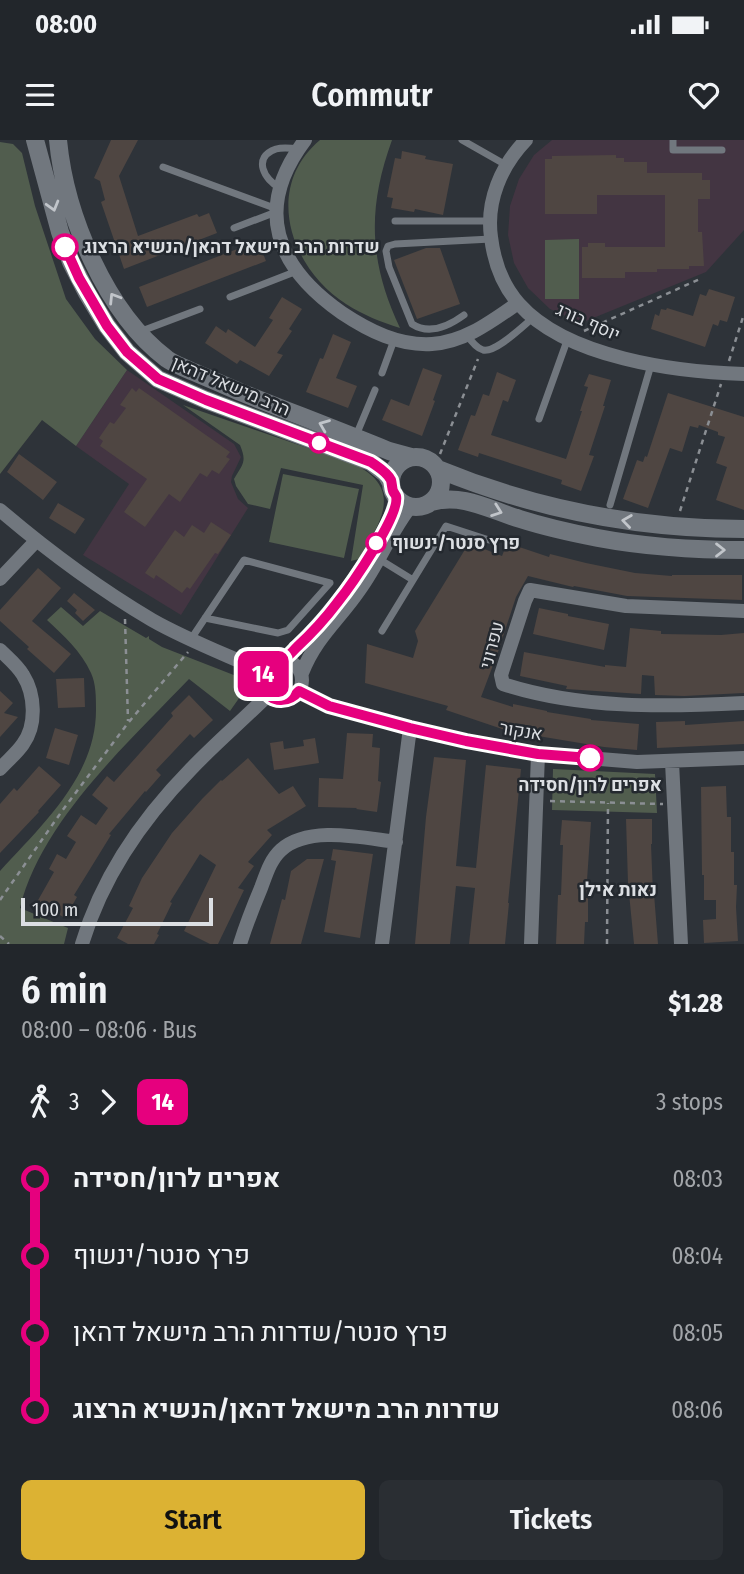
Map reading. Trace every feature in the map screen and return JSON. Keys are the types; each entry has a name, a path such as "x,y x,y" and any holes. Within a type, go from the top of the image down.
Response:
{"street":[{"name":"הרב מישאל דהאן","path":"35,140 71,262 107,326 127,352 158,379 206,400 371,462 386,474 400,495"},
{"name":"הרב מישאל דהאן","path":"58,140 64,184 86,247 124,314 138,333 169,361 355,438 411,457"},
{"name":"יוסף בורג","path":"526,140 513,153 499,177 490,221 493,255 503,281 518,303 534,317 568,338 618,357 684,370 744,374"},
{"path":"303,143 292,161 281,189 276,221 281,242 297,271 313,290 353,320 394,340 412,344 433,344 453,341 467,335 518,303"},
{"path":"302,673 312,649 360,589 398,526 400,495 393,474 396,467 411,457 424,458 437,467 479,485 602,518 655,526 744,530"},
{"path":"431,502 437,497 441,487 442,479 437,467"},
{"path":"400,495 422,506 445,498 468,501 552,528 598,538 653,546 744,550"},
{"path":"283,660 294,663 302,673 303,680 299,691 285,700 268,695 262,684 264,672 272,663 283,660 300,644 336,604 387,525 400,495"},
{"path":"0,510 36,541 89,580 154,621 264,672"},
{"path":"0,579 36,541"},
{"name":"עפרוני","path":"744,611 626,606 530,590 524,601 501,675 503,684 517,688 606,703 643,706 744,703"},
{"path":"0,650 24,677 33,705 32,720 23,744 0,769"},
{"name":"אנקור","path":"299,691 329,706 410,728 538,754 637,762 744,758"},
{"path":"82,944 107,881 134,836 191,769 268,695"},
{"path":"382,944 410,728"},
{"path":"531,944 538,754"},
{"path":"671,762 681,944"},
{"path":"240,944 271,863 280,851 289,845 302,839 337,835 396,842"}],"lane":[{"path":"463,140 506,165"},
{"path":"673,140 673,150 722,150"},
{"path":"281,189 272,185 264,174 265,156 276,149 303,143"},
{"path":"163,167 277,210"},
{"path":"234,229 277,210"},
{"path":"395,221 490,221"},
{"path":"464,315 435,328 423,329 412,324 389,267 386,251 388,246 395,244 491,239"},
{"path":"230,297 297,271"},
{"path":"138,333 200,309"},
{"path":"467,335 481,350 488,350 496,347 534,317"},
{"path":"539,419 568,338"},
{"path":"382,373 394,340"},
{"path":"610,505 651,365"},
{"path":"355,438 375,390"},
{"path":"382,631 446,526 489,540"},
{"path":"379,559 413,580"},
{"path":"194,640 205,618 244,560 330,583 288,629 278,633 205,618"}],"path":[{"path":"568,338 702,278"},
{"path":"675,527 744,314"},
{"path":"437,467 481,350"},
{"path":"124,602 128,723"},
{"path":"0,900 62,811 194,640"},
{"path":"537,801 674,804"},
{"path":"607,944 608,803"},
{"path":"0,936 9,944"}],"shaded area":[{"path":"552,140 744,140 744,230 706,272 581,323 550,309 528,288 514,263 508,235 510,206 519,179 534,155"},
{"path":"127,370 234,444 241,457 231,482 238,499 248,508 181,615 83,555 129,484 76,446"}],"green space":[{"path":"320,140 392,140 378,189 375,235 382,280 400,328 359,312 326,289 310,270 298,249 288,203 292,181 302,159"},
{"path":"0,142 13,144 22,153 35,206 66,299 95,339 127,370 76,446 42,420 0,474"},
{"path":"579,239 579,299 545,299 545,240"},
{"path":"183,405 357,465 369,474 379,485 384,506 377,528 359,559 351,561 363,485 281,468 270,509 248,504 234,479 243,463 240,445"},
{"path":"283,474 359,489 344,558 269,542"},
{"path":"61,607 83,626 100,611 146,638 149,636 149,639 162,647 244,679 242,694 230,711 189,679 140,729 67,814 47,844 31,876 20,908 68,928 64,944 0,944 0,871 64,798 87,757 94,734 96,695 91,673 77,651 47,620"},
{"path":"553,769 655,774 657,813 552,810"}],"building":[{"path":"111,140 138,140 119,176 138,236 197,214 199,217 209,213 217,233 124,269 101,202 105,200 100,181 94,178"},
{"path":"402,151 453,164 443,215 415,209 414,212 391,208 393,198 387,197 395,158 401,159"},
{"path":"616,155 616,158 624,158 624,162 647,162 647,173 702,173 702,180 710,180 710,199 698,199 698,232 702,232 704,266 657,269 657,272 625,272 625,278 582,278 582,247 588,247 588,243 605,243 605,247 665,247 665,195 597,195 597,214 545,214 545,159 552,159 552,156"},
{"path":"258,241 266,261 147,307 139,287"},
{"path":"426,248 440,248 460,304 417,319 394,260"},
{"path":"709,289 735,297 727,322 720,320 718,326 713,324 705,347 651,329 655,314 659,316 661,309 667,308 693,316 700,294 706,296"},
{"path":"282,297 302,309 289,329 292,331 277,353 283,355 269,376 240,360 237,364 205,343 216,326 226,333 228,329 255,347 273,320 269,318"},
{"path":"333,334 351,342 336,378 357,386 348,408 306,392"},
{"path":"423,368 442,375 422,436 382,420 391,399 409,406"},
{"path":"497,372 516,380 508,402 503,400 491,435 566,459 582,411 588,387 584,386 589,374 611,380 589,455 594,456 581,491 561,484 562,480 479,453 478,457 458,450 471,415 475,416 483,394 489,396"},
{"path":"132,388 136,392 139,388 230,452 226,457 230,459 219,474 212,470 207,477 200,473 180,502 169,494 145,527 124,512 147,479 100,446 103,441 99,438 110,422 114,424 126,408 120,405"},
{"path":"668,393 744,417 744,510 716,500 727,467 716,463 725,437 699,425 698,428 690,426 682,452 670,448 648,508 623,499 637,460 643,462 645,456 647,457"},
{"path":"19,454 57,482 43,500 7,472"},
{"path":"58,503 85,519 75,534 49,518"},
{"path":"211,522 231,535 190,589 187,587 182,593 156,575 154,579 145,573 175,530 184,537 192,525 204,533"},
{"path":"469,543 502,556 507,543 549,557 550,554 635,573 672,576 742,575 742,600 627,596 528,576 516,597 481,697 513,707 513,704 591,720 639,724 637,750 508,731 446,710 448,706 365,683 367,644 413,658 418,641 415,631"},
{"path":"38,568 61,588 32,621 71,654 54,673 0,621 0,610"},
{"path":"74,593 95,610 83,621 75,613 77,610 67,601"},
{"path":"539,608 609,624 604,650 533,634"},
{"path":"630,628 661,631 661,634 744,633 744,693 655,695 654,676 642,675 641,694 566,689 567,686 520,676 524,652 605,667 626,667"},
{"path":"84,678 85,707 58,708 56,679"},
{"path":"0,691 13,703 4,713 18,717 0,737"},
{"path":"189,695 213,720 194,738 190,734 156,770 161,775 109,834 111,835 74,895 77,897 65,918 37,902 54,872 49,869 57,854 66,859 76,842 67,836 81,815 96,825 108,808 92,795 107,776 114,782"},
{"path":"685,721 685,725 744,721 744,744 657,748 656,722"},
{"path":"55,728 78,735 69,765 46,758"},
{"path":"347,733 373,734 372,747 380,748 378,781 381,782 377,812 357,808 318,807 319,778 343,779"},
{"path":"315,738 319,763 274,770 270,743 283,741 284,749 304,746 303,740"},
{"path":"434,757 466,760 456,866 476,868 486,765 521,769 505,944 469,944 475,888 456,886 450,944 415,944"},
{"path":"248,758 279,794 293,786 306,806 267,830 272,835 248,862 254,866 238,888 244,890 218,944 210,944 184,931 216,865 200,854 170,902 172,903 154,944 128,944 117,938 133,908 129,906 142,878 172,833 221,780"},
{"path":"39,766 61,785 0,853 0,804 14,788 17,791"},
{"path":"726,786 727,817 731,817 731,852 734,852 734,885 737,885 738,941 704,943 703,920 716,919 716,900 704,900 701,787"},
{"path":"626,819 652,819 653,894 658,944 634,944"},
{"path":"562,820 591,822 586,895 588,922 585,922 584,944 556,944 558,895 561,895"},
{"path":"333,849 373,854 360,938 324,932 336,861 331,860"},
{"path":"307,859 324,859 301,944 270,944 282,899 285,900 291,871"}],"bus line":[{"name":"14","path":"65,247 79,278 107,326 127,352 158,379 206,400 371,462 390,478 396,497 387,525 336,604 283,660 277,660 267,667 262,684 268,695 285,700 296,696 299,691 329,706 466,741 538,754 590,758"}],"place":[{"name":"שדרות הרב מישאל דהאן/הנשיא הרצוג","path":"65,247"},
{"name":"פרץ סנטר/ינשוף","path":"376,543"},
{"name":"אפרים לרון/חסידה","path":"590,758"}],"district":[{"name":"נאות אילן","path":"618,889"}]}
